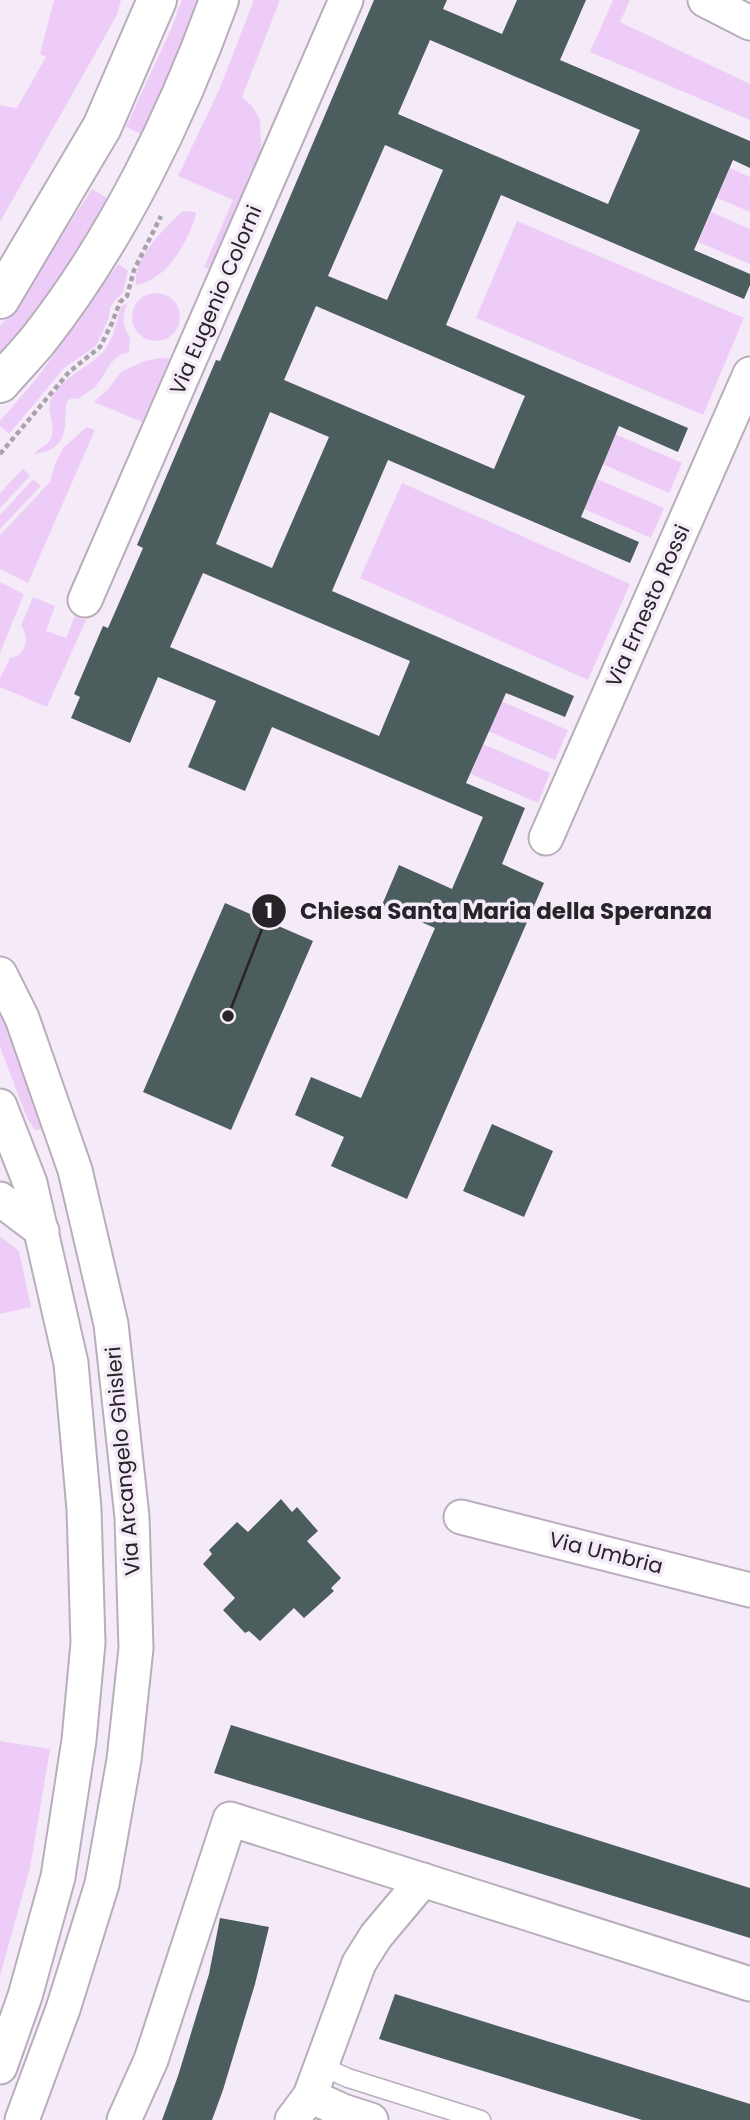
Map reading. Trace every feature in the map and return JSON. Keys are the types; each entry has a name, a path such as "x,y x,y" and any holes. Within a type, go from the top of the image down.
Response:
{"street":[{"path":"0,299 102,127 157,0"},
{"path":"0,383 39,339 95,260 150,160 206,36 219,0"},
{"name":"Via Eugenio Colorni","path":"85,600 346,0"},
{"path":"705,0 750,23"},
{"name":"Via Ernesto Rossi","path":"546,838 747,390"},
{"name":"Via Arcangelo Ghisleri","path":"0,974 22,1018 75,1170 111,1324 132,1517 136,1648 124,1760 102,1884 63,2009 22,2120"},
{"name":"Via Arcangelo Ghisleri","path":"0,1106 30,1182 71,1363 85,1522 88,1643 79,1740 58,1877 25,1996 0,2067"},
{"path":"30,1182 75,1170"},
{"path":"0,1199 42,1231"},
{"name":"Via Umbria","path":"461,1517 750,1590"},
{"path":"124,2120 151,2060 230,1819 750,1984"},
{"path":"58,1877 102,1884"},
{"path":"371,2120 343,2111 308,2094 359,1963 376,1936 423,1880"}],"lane":[{"path":"308,2094 348,2078 481,2120"}],"path":[{"path":"0,454 69,372 100,347 120,302 127,296 134,270 163,209"}],"shaded area":[{"path":"54,0 121,0 117,15 0,222 0,105 17,108 46,57 40,54"},
{"path":"182,0 199,0 187,34 141,134 126,127"},
{"path":"254,0 280,0 242,97 253,107 260,120 261,151 210,269 204,267 233,200 178,176 219,90"},
{"path":"613,0 630,0 620,22 750,84 750,120 590,52"},
{"path":"730,168 750,177 750,212 717,198"},
{"path":"92,189 107,198 57,280 0,356 0,326 16,306"},
{"path":"183,211 195,212 196,215 181,248 157,276 136,285 136,275 144,254"},
{"path":"711,212 750,229 750,264 698,242"},
{"path":"517,221 744,318 703,415 476,318"},
{"path":"118,264 128,270 123,293 110,308 109,318 96,346 64,368 9,434 0,426 0,421 37,378"},
{"path":"156,293 173,300 180,317 173,334 156,341 139,334 132,317 139,300"},
{"path":"127,303 124,321 130,338 129,352 113,361 95,387 79,399 70,399 64,432 59,442 50,450 33,454 52,436 51,399 62,384 106,348 121,307"},
{"path":"160,358 170,358 142,422 94,402 122,371"},
{"path":"87,427 95,430 28,583 0,569 0,535 50,482 63,448"},
{"path":"615,434 682,463 669,493 602,464"},
{"path":"23,469 30,476 0,508 0,493"},
{"path":"33,479 41,486 0,529 0,515"},
{"path":"597,479 664,508 651,538 584,509"},
{"path":"402,483 630,584 588,680 360,578"},
{"path":"0,582 24,594 0,653"},
{"path":"33,597 55,606 46,631 66,638 75,616 86,620 47,707 0,687 0,678 10,658 20,654 25,646 21,626"},
{"path":"501,701 568,730 555,760 488,731"},
{"path":"483,744 550,773 538,803 471,774"},
{"path":"0,1006 41,1113 42,1128 36,1131 28,1120 0,1047"},
{"path":"0,1236 19,1251 31,1307 0,1314"},
{"path":"0,1741 50,1749 30,1868 0,1976"}],"building":[{"path":"374,0 447,0 443,9 502,34 517,0 586,0 560,60 750,141 750,168 733,160 694,250 750,274 750,285 744,299 501,195 446,325 688,428 678,452 619,426 581,517 639,542 630,563 388,460 332,591 574,696 565,717 506,693 466,783 525,808 502,864 544,883 407,1199 331,1166 344,1137 295,1115 311,1077 361,1098 435,928 382,905 399,865 452,889 483,817 272,727 245,791 188,767 216,701 158,677 130,743 71,718 80,697 74,694 103,626 108,628 143,548 137,545 216,360 220,361","holes":["430,40 640,130 608,204 398,114","385,145 443,170 387,300 328,276","316,306 525,396 494,469 284,380","270,412 329,437 272,568 216,544","203,573 410,661 379,736 170,647"]},
{"path":"225,903 313,941 231,1130 143,1092"},
{"path":"492,1124 553,1151 524,1217 463,1191"},
{"path":"281,1499 292,1512 297,1507 318,1531 307,1541 341,1578 331,1588 334,1591 304,1618 294,1608 260,1641 249,1631 245,1633 223,1610 235,1598 203,1564 212,1554 209,1550 237,1522 248,1532"},
{"path":"231,1725 750,1888 750,1938 214,1773"},
{"path":"220,1918 269,1927 255,1984 212,2120 162,2120 209,1974"},
{"path":"395,1994 750,2104 750,2120 642,2120 379,2039"}],"place":[{"name":"Chiesa Santa Maria della Speranza","path":"228,1016"}]}
